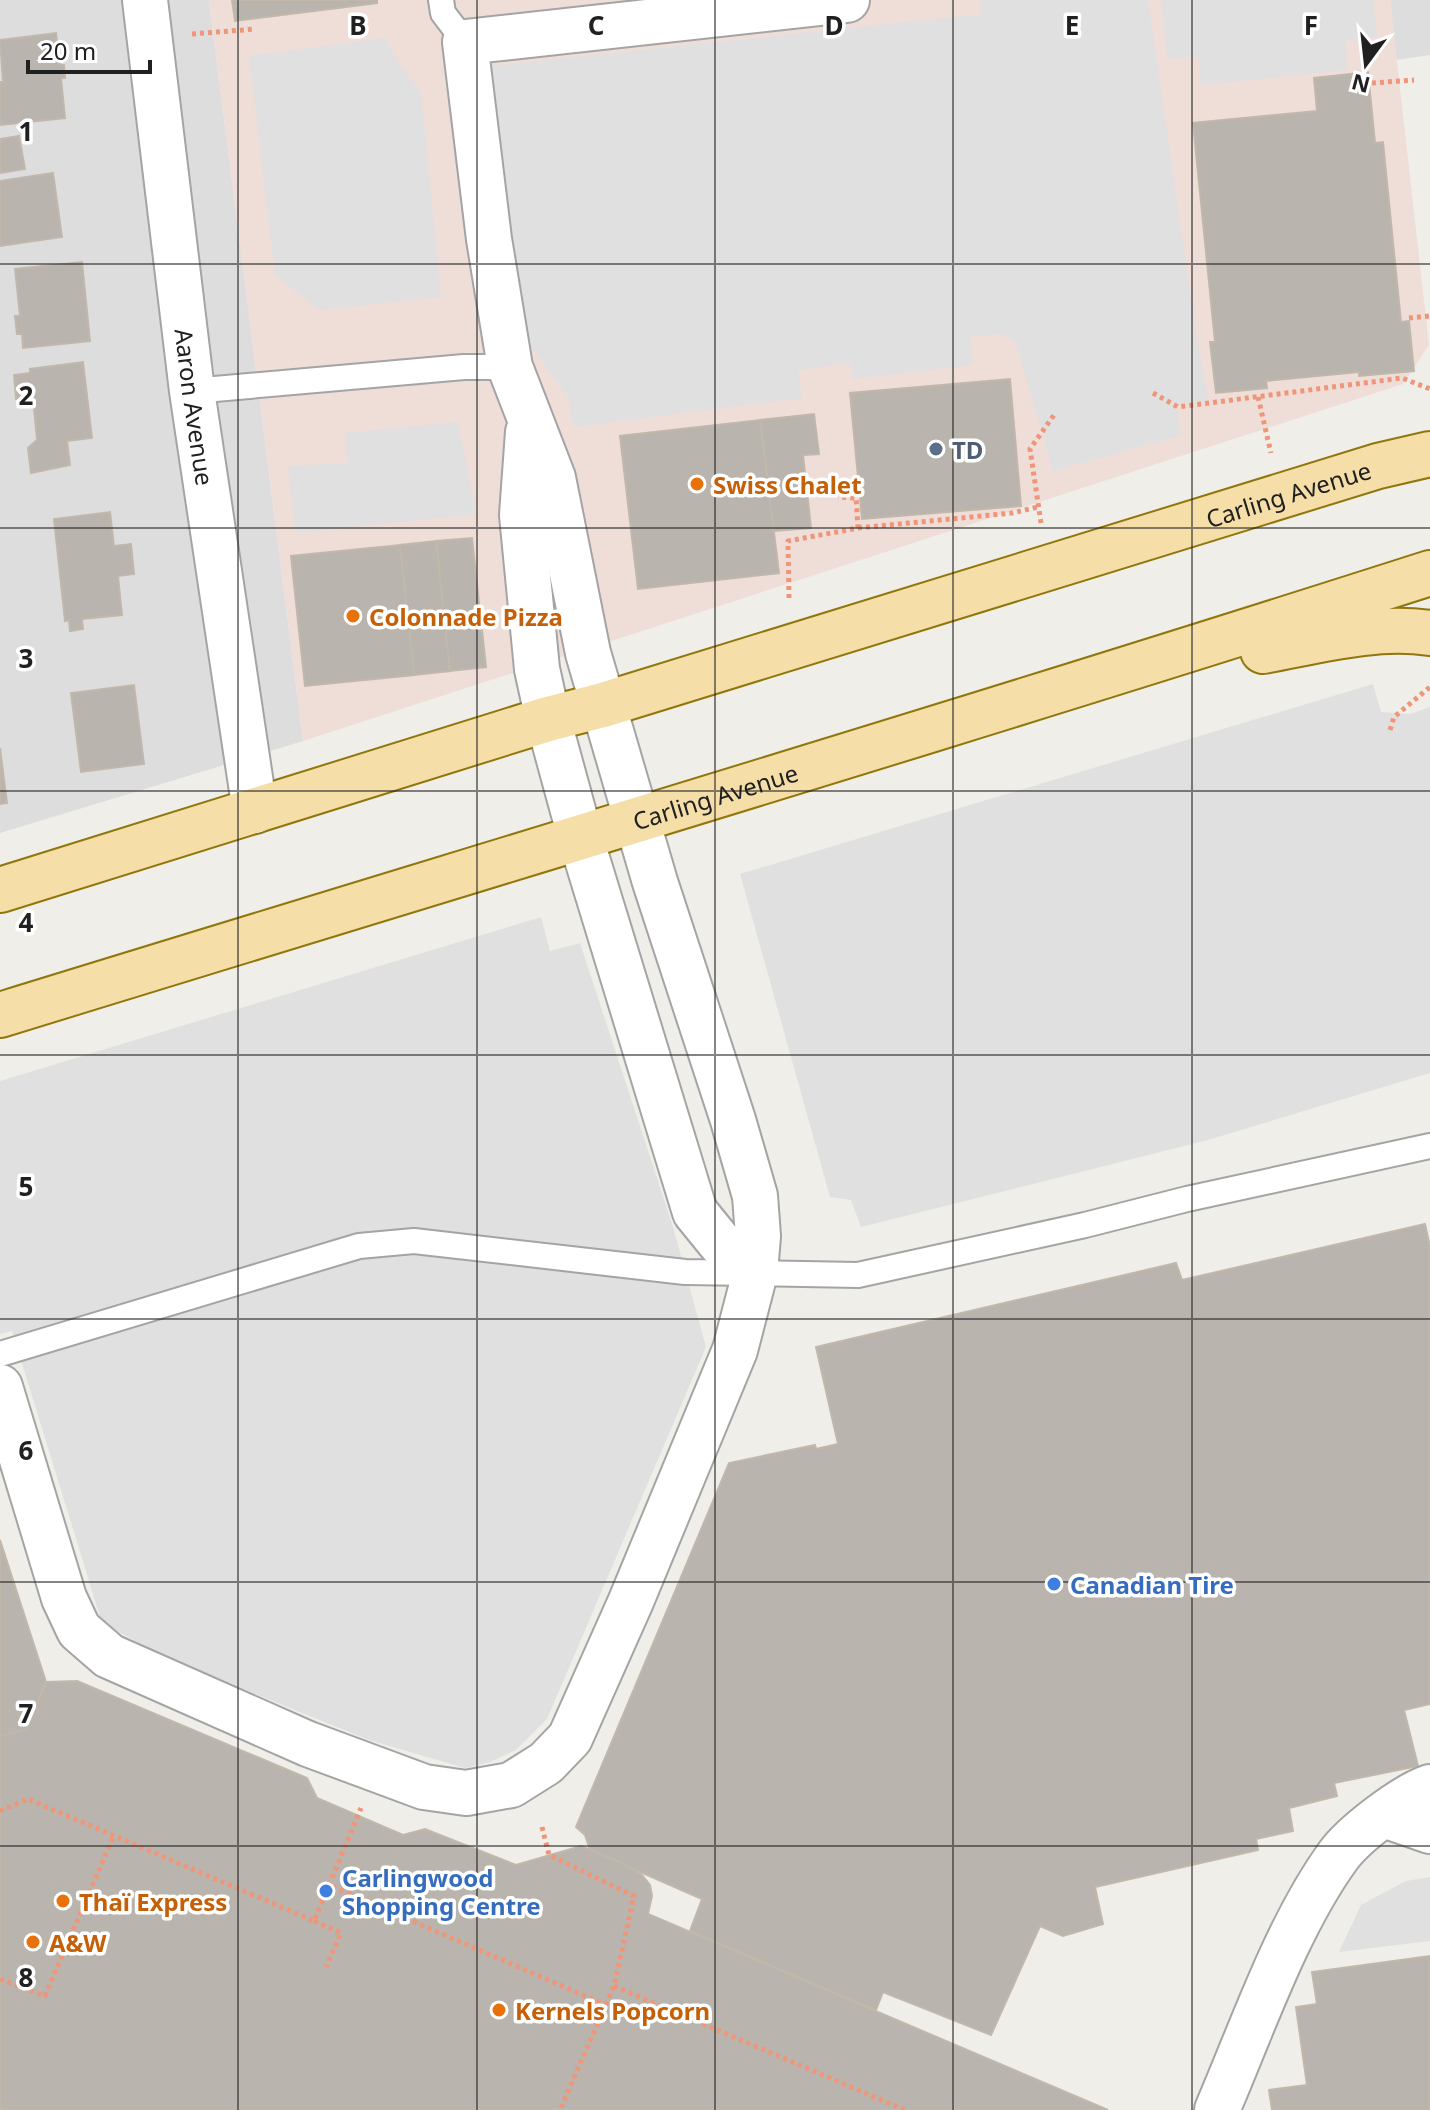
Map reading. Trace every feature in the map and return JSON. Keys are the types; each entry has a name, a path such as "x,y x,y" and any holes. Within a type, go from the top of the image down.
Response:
{"main road":[{"name":"Carling Avenue","path":"0,890 548,719 603,705 1363,471 1430,454"},
{"name":"Carling Avenue","path":"2,1017 580,836 1092,682 1430,573"},
{"path":"1092,682 1375,630 1405,629 1430,633"},
{"path":"0,913 79,866"}],"street":[{"name":"Aaron Avenue","path":"145,0 192,391 255,811"},
{"path":"0,1387 64,1598 79,1630 109,1656 308,1744 424,1787 466,1793 494,1790 530,1776 570,1738 735,1350 755,1273 758,1236 755,1196 636,819 588,653 553,478 510,367 489,239 465,42 847,0"},
{"path":"529,420 522,515 537,669 548,719 580,836 695,1212 721,1244 755,1273"},
{"path":"1217,2110 1291,1937 1340,1853 1410,1795 1430,1787"},
{"path":"1384,1815 1430,1831"}],"lane":[{"path":"441,0 443,13 465,42"},
{"path":"192,391 464,367 510,367"},
{"path":"0,1354 359,1246 387,1241 428,1242 685,1272 867,1275 1187,1199 1430,1146"}],"path":[{"path":"191,34 255,29"},
{"path":"1372,83 1414,80"},
{"path":"1409,318 1430,316"},
{"path":"1153,393 1178,407 1402,378 1430,389"},
{"path":"1258,397 1271,453"},
{"path":"1041,523 1030,449 1054,415"},
{"path":"838,497 856,498 858,528"},
{"path":"789,598 788,541 858,528 1012,513 1038,507"},
{"path":"1390,730 1394,717 1430,687"},
{"path":"0,1811 28,1799 341,1933 326,1967"},
{"path":"314,1921 364,1800"},
{"path":"542,1827 549,1855 634,1896 614,1986 560,2110"},
{"path":"0,1979 45,1996 114,1835"},
{"path":"329,1885 606,2005"},
{"path":"614,1986 905,2110"}],"shaded area":[{"path":"0,0 209,0 303,741 0,833"},
{"path":"209,0 1390,0 1429,345 1403,384 303,741"},
{"path":"980,0 1148,0 1208,400 1175,404 1182,435 1053,471 1016,343 1000,334 970,337 973,365 853,379 850,363 798,370 802,398 573,427 569,399 521,331 490,66 981,14"},
{"path":"1162,0 1373,0 1377,37 1345,41 1347,70 1201,85 1198,56 1167,59"},
{"path":"1390,0 1430,0 1430,55 1396,60"},
{"path":"386,38 401,67 421,92 441,297 319,310 275,275 249,56"},
{"path":"458,422 476,514 296,533 288,466 348,463 345,433"},
{"path":"1373,684 1381,712 1410,714 1430,707 1430,1073 1208,1140 861,1227 851,1200 830,1197 740,874"},
{"path":"541,917 550,951 580,943 673,1227 706,1347 547,1719 516,1750 490,1762 465,1768 369,1740 169,1659 102,1623 12,1331 0,1334 0,1081"},
{"path":"1430,1877 1430,1941 1339,1952 1361,1905 1406,1881"}],"building":[{"path":"232,0 377,0 377,3 235,21"},
{"path":"56,33 60,65 64,65 65,78 61,78 65,118 0,125 0,82 3,82 0,40"},
{"path":"1368,72 1375,143 1383,142 1401,322 1409,321 1414,371 1359,376 1359,372 1266,381 1267,388 1216,393 1210,342 1215,342 1193,123 1317,111 1314,78"},
{"path":"19,136 25,169 0,173 0,139"},
{"path":"53,173 62,237 0,246 0,181"},
{"path":"82,262 90,341 23,348 22,334 17,334 15,316 20,316 15,269"},
{"path":"83,362 92,438 67,441 70,465 31,473 28,448 37,440 33,398 16,399 14,375 30,373 30,369"},
{"name":"TD","path":"1010,379 1021,506 862,519 850,393"},
{"path":"814,414 819,454 803,455 811,528 774,531 760,420"},
{"name":"Swiss Chalet","path":"760,420 779,573 638,589 620,436"},
{"path":"110,512 114,546 131,544 134,574 118,576 122,615 82,619 83,629 70,631 69,620 65,621 54,519"},
{"path":"472,538 486,667 450,671 436,541"},
{"path":"436,541 450,671 414,675 400,545"},
{"name":"Colonnade Pizza","path":"400,545 414,675 305,686 291,556"},
{"path":"134,685 144,764 81,772 71,693"},
{"path":"0,748 7,803 0,804"},
{"name":"Canadian Tire","path":"1425,1224 1430,1247 1430,1704 1404,1710 1418,1766 1334,1783 1337,1796 1289,1808 1293,1831 1256,1839 1258,1850 1095,1887 1103,1924 1063,1936 1040,1926 991,2035 883,1992 876,2010 690,1931 702,1899 590,1850 585,1835 576,1827 729,1463 815,1445 816,1449 838,1444 816,1347 1176,1263 1182,1280"},
{"path":"0,1540 46,1682 26,1729 0,1736"},
{"name":"Carlingwood Shopping Centre","path":"77,1681 307,1778 317,1798 403,1835 425,1829 516,1865 581,1846 620,1862 642,1875 650,1885 652,1896 648,1914 1108,2110 0,2110 0,1736 26,1729 46,1682"},
{"path":"1430,1956 1430,2110 1272,2110 1269,2090 1307,2085 1296,2007 1317,2004 1312,1972"}],"place":[{"name":"TD","path":"936,449"},
{"name":"Swiss Chalet","path":"697,484"},
{"name":"Colonnade Pizza","path":"353,616"},
{"name":"Canadian Tire","path":"1054,1584"},
{"name":"Carlingwood Shopping Centre","path":"326,1891"},
{"name":"Thaï Express","path":"63,1901"},
{"name":"A&W","path":"33,1942"},
{"name":"Kernels Popcorn","path":"499,2010"}]}
